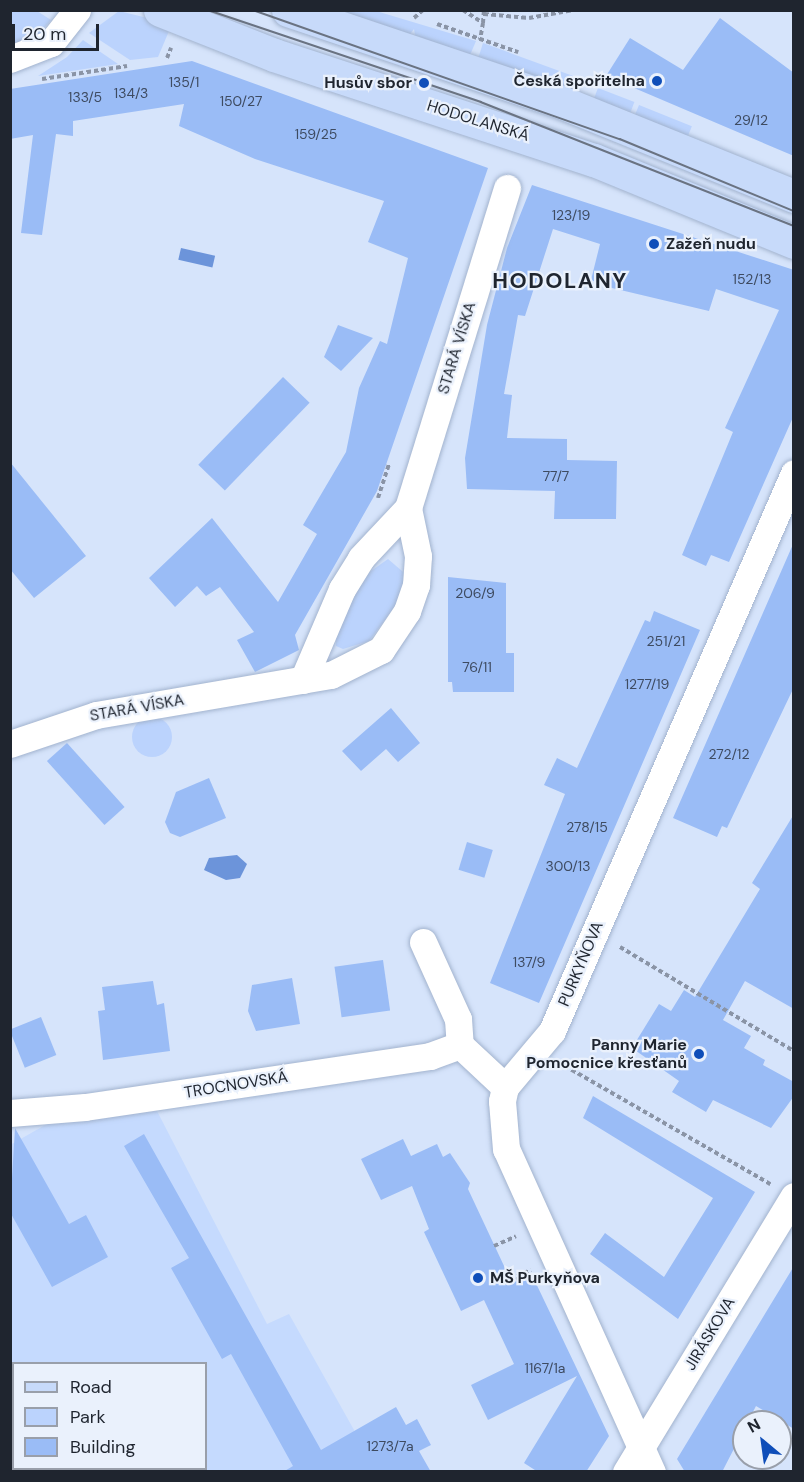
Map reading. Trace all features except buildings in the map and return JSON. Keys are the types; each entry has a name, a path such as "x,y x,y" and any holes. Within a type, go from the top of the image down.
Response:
{"main road":[{"name":"HODOLANSKÁ","path":"159,10 274,54 594,160 794,242"},
{"path":"288,10 561,102 794,196"}],"street":[{"path":"10,59 51,43 77,10"},
{"name":"STARÁ VÍSKA","path":"303,680 342,589 362,558 408,508 507,188"},
{"name":"PURKYŇOVA","path":"505,1087 552,1031 794,473"},
{"name":"STARÁ VÍSKA","path":"10,744 96,715 303,680 356,665 381,650 395,632 420,567 408,508"},
{"path":"423,942 458,1019 460,1045 505,1087 502,1132 514,1169 643,1444 652,1472"},
{"name":"TROCNOVSKÁ","path":"10,1113 85,1107 418,1058 460,1045"},
{"name":"JIRÁSKOVA","path":"626,1472 794,1196"}],"path":[{"path":"414,18 423,10"},
{"path":"462,10 483,23"},
{"path":"481,38 484,12 529,18 573,10"},
{"path":"31,81 127,66"},
{"path":"372,507 391,460"},
{"path":"614,944 794,1051"},
{"path":"565,1066 770,1184"},
{"path":"494,1245 513,1237"},
{"path":"519,1281 517,1276 530,1270"}],"shaded area":[{"path":"157,1111 267,1324 289,1314 377,1471 11,1471 10,1145 47,1124"}],"green space":[{"path":"11,11 37,11 51,20 36,37 11,45"},
{"path":"119,11 172,24 158,57 130,60 89,33"},
{"path":"325,11 376,11 476,41 468,60 416,41 414,29 407,38"},
{"path":"83,40 118,64 38,76 67,57"},
{"path":"483,43 576,77 571,89 477,62"},
{"path":"598,88 634,102 628,120 591,106"},
{"path":"639,105 692,126 686,141 633,120"},
{"path":"388,559 409,577 405,593 369,641 343,649 336,646 336,633 357,581"},
{"path":"152,717 160,718 166,723 171,729 171,745 166,751 160,756 152,757 144,756 138,751 133,745 132,737 133,729 138,723 144,718"}],"water":[{"path":"181,248 215,256 212,268 178,260"},
{"path":"237,855 247,864 240,878 226,880 204,870 209,858"}],"tram line":[{"path":"208,10 481,102 794,226"},
{"path":"253,10 620,139 794,211"}],"place":[{"name":"Česká spořitelna","path":"657,81"},
{"name":"Husův sbor","path":"424,83"},
{"name":"Zažeň nudu","path":"654,244"},
{"name":"Panny Marie Pomocnice křesťanů","path":"699,1054"},
{"name":"MŠ Purkyňova","path":"478,1278"}],"district":[{"name":"HODOLANY","path":"560,281"}]}
